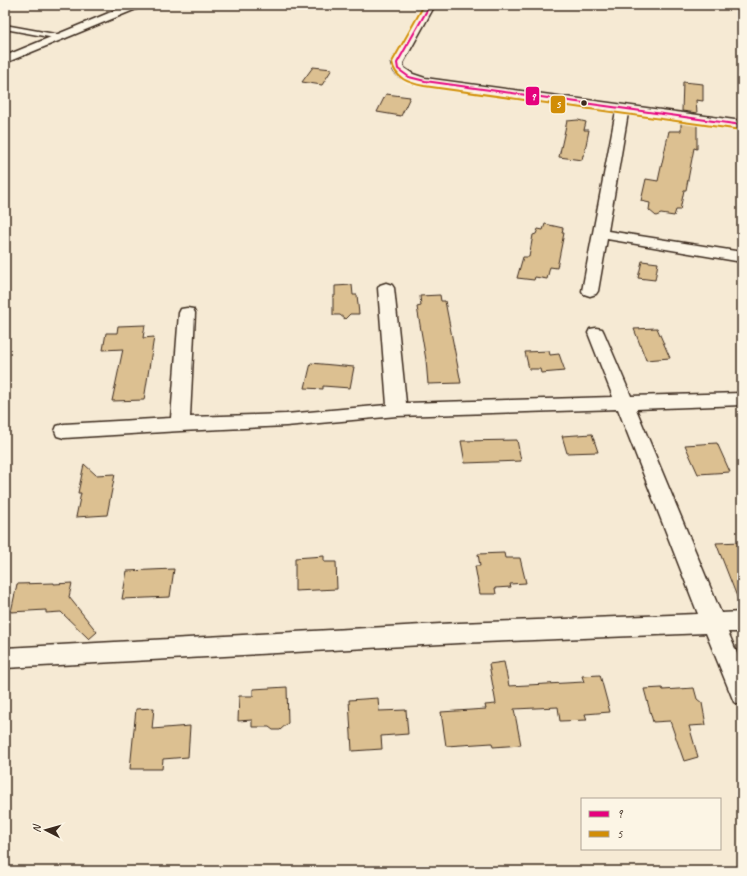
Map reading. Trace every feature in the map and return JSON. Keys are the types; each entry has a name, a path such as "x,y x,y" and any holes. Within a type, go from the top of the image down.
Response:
{"street":[{"path":"5,60 133,5"},
{"path":"430,5 397,63 396,68 399,72 418,80 742,125"},
{"path":"590,291 623,108"},
{"path":"601,234 742,257"},
{"path":"386,288 398,410"},
{"path":"180,424 187,313"},
{"path":"596,333 742,694"},
{"path":"64,431 180,424 286,420 398,410 742,399"},
{"path":"5,658 459,633 742,622"}],"lane":[{"path":"5,27 60,37"}],"building":[{"path":"313,67 332,69 322,85 302,82"},
{"path":"683,82 703,84 703,101 696,100 697,113 682,111"},
{"path":"386,94 410,97 401,116 377,112"},
{"path":"578,120 586,122 584,130 589,130 582,160 559,157 567,121"},
{"path":"681,122 697,124 697,149 694,148 686,190 684,190 680,210 676,210 674,216 661,214 656,216 649,210 650,203 641,201 646,179 658,181 669,131 681,131"},
{"path":"545,224 563,228 562,233 564,233 557,268 550,267 547,279 535,277 534,280 517,278 523,257 529,257 533,235 536,234 538,229 543,230"},
{"path":"642,261 658,263 655,280 638,278"},
{"path":"352,285 353,295 357,295 359,314 350,314 345,319 340,315 333,315 333,296 335,296 335,286"},
{"path":"440,295 441,301 445,301 461,383 428,384 426,360 417,307 421,306 420,296"},
{"path":"145,325 143,338 154,337 144,400 112,401 123,349 103,350 106,333 117,333 118,326"},
{"path":"657,328 670,358 646,360 634,329"},
{"path":"549,351 550,355 559,354 565,371 541,373 540,369 529,369 525,352"},
{"path":"311,363 354,367 350,388 323,386 323,389 305,388"},
{"path":"592,434 598,452 567,453 562,436"},
{"path":"517,440 521,461 465,463 461,441"},
{"path":"717,443 730,472 698,474 685,445"},
{"path":"84,464 96,475 115,474 107,515 76,517 81,493 78,493"},
{"path":"742,542 742,606 741,607 716,543"},
{"path":"504,553 505,558 520,558 526,583 510,584 511,587 495,588 496,594 480,594 475,566 480,566 478,554"},
{"path":"324,556 324,562 336,562 337,589 295,591 295,558"},
{"path":"174,569 170,597 122,599 127,571"},
{"path":"72,583 69,597 97,632 89,639 61,612 46,613 46,610 11,612 17,584"},
{"path":"504,662 509,686 584,682 582,676 600,675 610,712 585,714 587,720 560,721 558,707 514,709 521,745 493,747 492,743 446,746 441,712 486,709 485,705 496,704 489,664"},
{"path":"287,687 288,723 280,730 273,730 269,727 252,727 252,720 238,721 239,696 253,696 253,689"},
{"path":"662,688 663,690 694,688 697,699 702,703 706,725 689,726 698,757 684,761 670,721 653,722 644,689"},
{"path":"378,698 379,711 406,710 408,734 381,736 382,749 352,751 349,700"},
{"path":"154,708 152,729 190,726 188,757 163,759 162,769 130,769 136,709"}],"waterway":[{"path":"134,10 145,5"},
{"path":"5,63 90,28"}],"transit line":[{"name":"5","path":"424,5 392,62 395,73 403,80 413,84 741,130"},
{"name":"9","path":"430,5 397,63 398,69 409,77 425,81 742,125"}]}
